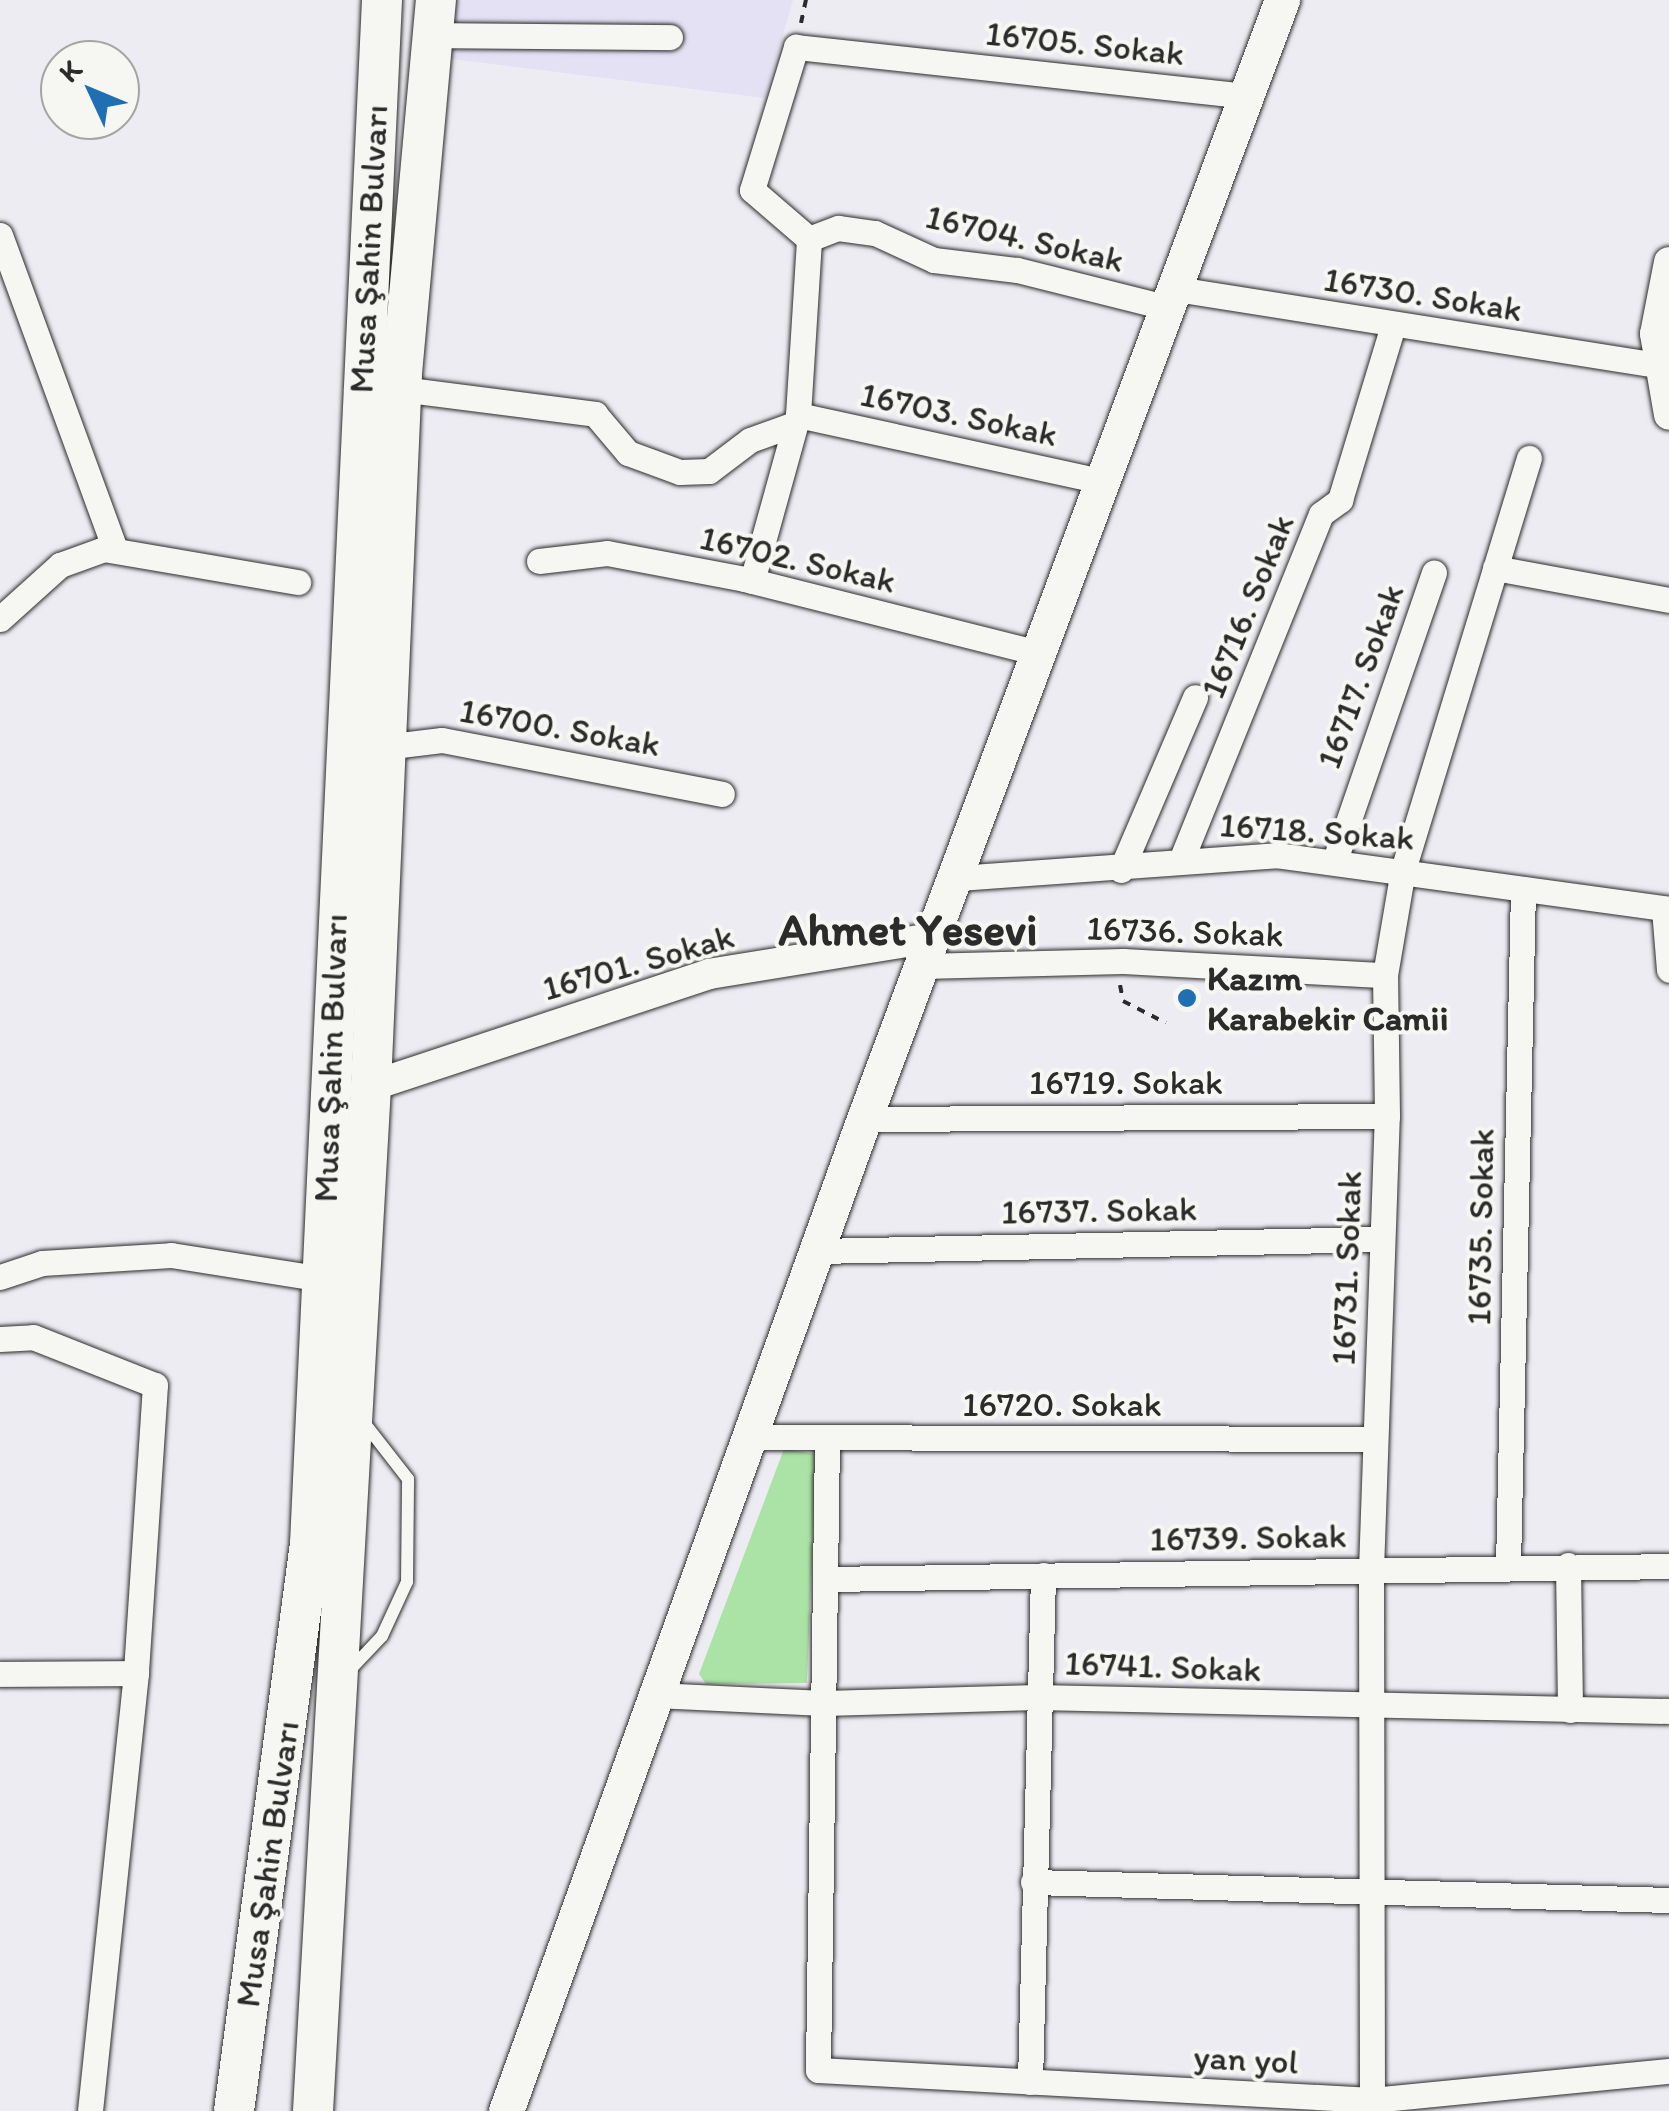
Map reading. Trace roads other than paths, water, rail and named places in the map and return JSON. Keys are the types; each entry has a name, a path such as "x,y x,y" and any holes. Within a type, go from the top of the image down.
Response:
{"highway":[{"name":"Musa Şahin Bulvarı","path":"234,2111 311,1516 382,0"},
{"name":"Musa Şahin Bulvarı","path":"321,2099 324,1853 371,1086 401,389 435,18"},
{"path":"311,1516 299,1493 296,1447 321,1296"},
{"path":"215,2111 240,2060"}],"main road":[{"path":"506,2111 864,1119 958,878 1282,0"}],"street":[{"path":"435,18 670,37"},
{"name":"16705. Sokak","path":"809,239 752,190 796,47 1247,96"},
{"name":"16704. Sokak","path":"809,239 838,228 875,233 934,260 1017,270 1173,299"},
{"path":"0,235 115,549"},
{"path":"752,582 795,420 809,239"},
{"path":"1664,388 1655,334 1669,262"},
{"name":"16730. Sokak","path":"1173,299 1393,326 1664,388"},
{"name":"16716. Sokak","path":"1182,858 1321,514 1340,500 1393,326"},
{"path":"401,389 595,414 628,453 680,472 709,471 750,440 795,420"},
{"name":"16703. Sokak","path":"795,420 1105,482"},
{"name":"16731. Sokak","path":"1372,2100 1371,1570 1388,1116 1386,975 1403,870 1529,458"},
{"path":"0,619 60,565 115,549 298,582"},
{"name":"16702. Sokak","path":"539,562 607,553 752,582 1039,654"},
{"path":"1495,568 1669,600"},
{"name":"16717. Sokak","path":"1334,860 1434,573"},
{"path":"1120,870 1195,697"},
{"name":"16700. Sokak","path":"384,747 442,740 722,794"},
{"name":"16718. Sokak","path":"958,878 1120,870 1182,858 1334,860 1667,909"},
{"name":"16735. Sokak","path":"1508,1566 1523,890"},
{"path":"1667,909 1669,970"},
{"name":"16701. Sokak","path":"371,1086 710,974 927,952"},
{"name":"16736. Sokak","path":"927,952 1386,975"},
{"name":"16719. Sokak","path":"864,1119 1388,1116"},
{"name":"16737. Sokak","path":"818,1250 1382,1239"},
{"path":"0,1277 42,1262 170,1255 321,1296"},
{"path":"0,1340 33,1336 155,1385 136,1673 90,2111"},
{"name":"16720. Sokak","path":"750,1436 1375,1440"},
{"path":"824,1703 827,1439"},
{"path":"1568,1566 1570,1710"},
{"name":"16739. Sokak","path":"827,1579 1669,1566"},
{"path":"1030,2082 1036,1698 1042,1575"},
{"path":"0,1674 136,1673"},
{"name":"16741. Sokak","path":"655,1695 824,1703 1036,1698 1374,1708 1669,1711"},
{"name":"yan yol","path":"824,1703 818,2070 1372,2100 1669,2071"},
{"path":"1033,1882 1369,1888 1669,1900"}],"lane":[{"path":"337,1684 382,1636 407,1582 408,1479 353,1410"}],"place":[{"name":"Kazım Karabekir Camii","path":"1187,998"}],"district":[{"name":"Ahmet Yesevi","path":"908,930"}]}
